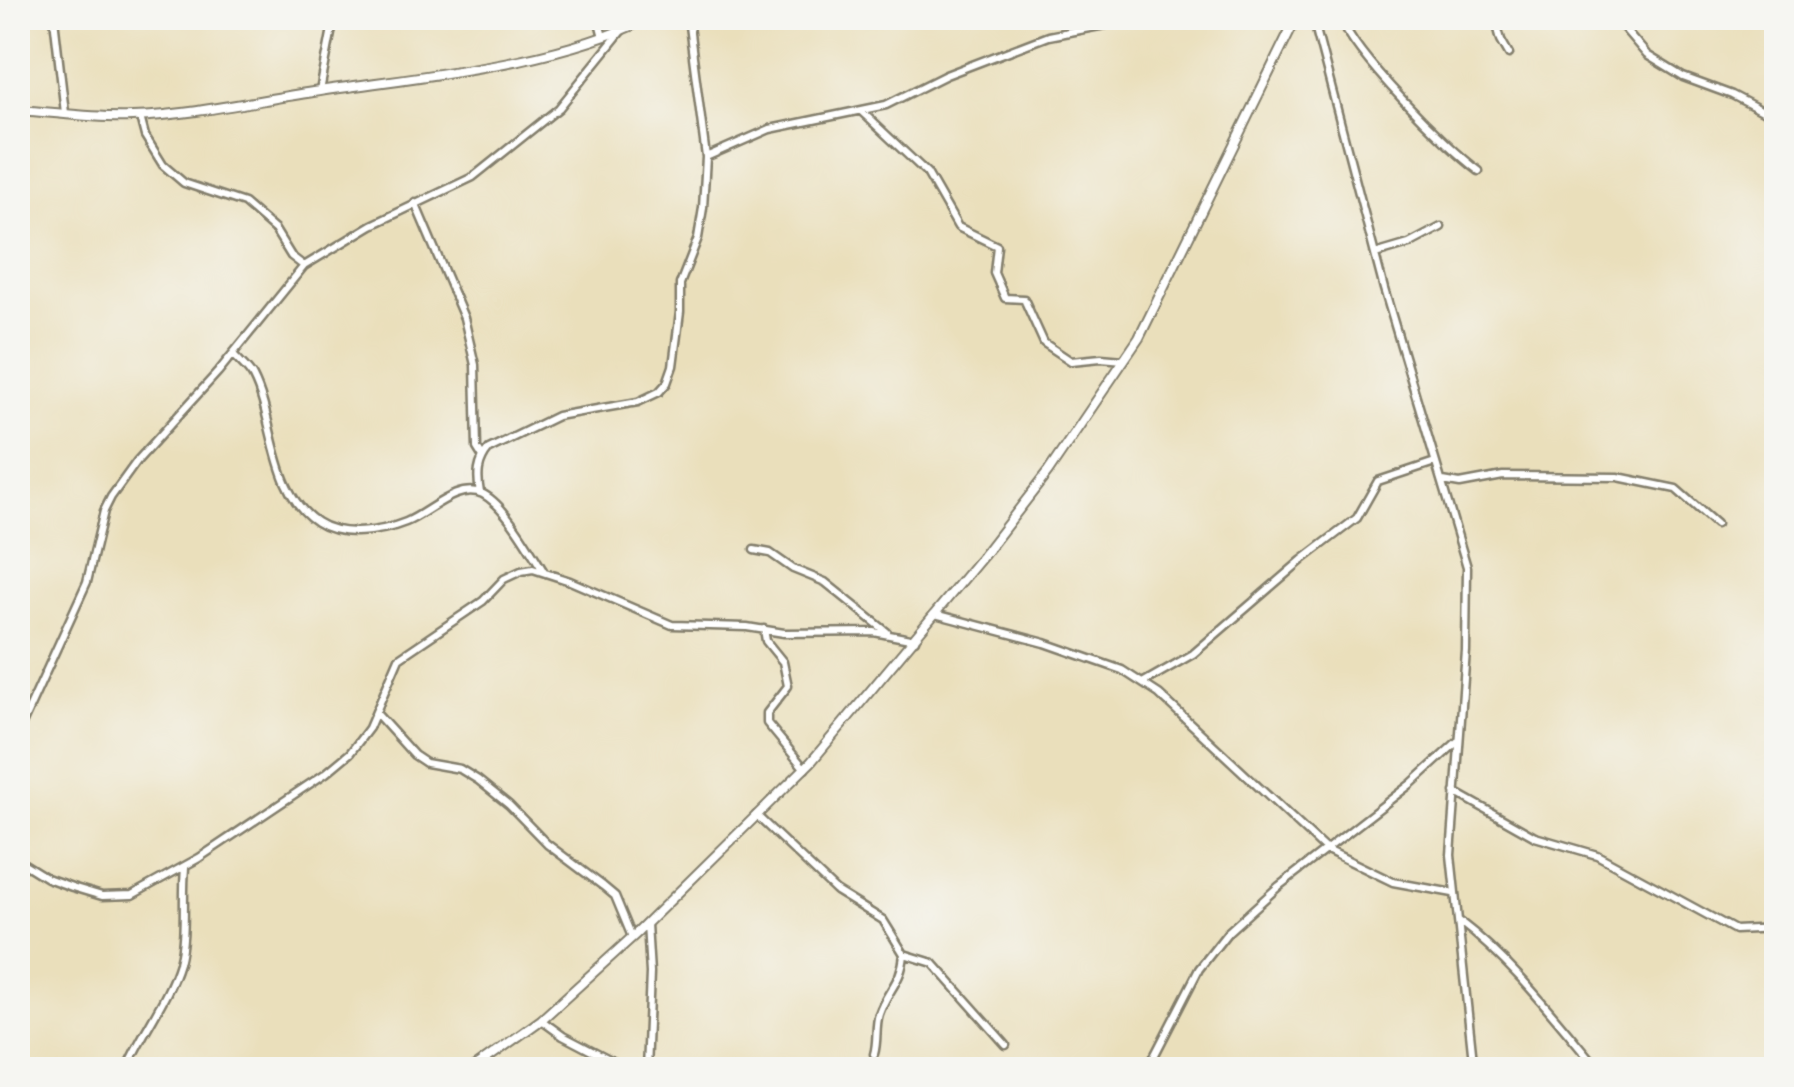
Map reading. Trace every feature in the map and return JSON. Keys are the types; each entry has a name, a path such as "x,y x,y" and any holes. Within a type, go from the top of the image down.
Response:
{"street":[{"path":"54,18 65,113"},
{"path":"320,91 334,18"},
{"path":"598,18 603,36"},
{"path":"18,110 140,117 177,115 442,73 563,48 648,18"},
{"path":"233,354 253,376 283,474 300,504 317,522 342,532 408,522 464,492 489,449 557,416 638,402 659,392 673,366 680,284 698,238 704,208 706,157 688,18"},
{"path":"706,157 770,129 886,105 946,75 1048,36 1141,18"},
{"path":"471,1070 542,1020 648,923 805,769 915,640 1048,472 1124,360 1170,278 1223,160 1296,18"},
{"path":"1313,18 1374,254 1467,567 1466,651 1451,854 1474,1070"},
{"path":"1341,18 1346,35 1450,147 1479,171"},
{"path":"1495,18 1510,54"},
{"path":"1610,18 1624,28 1647,56 1683,78 1732,94 1776,118"},
{"path":"18,733 87,582 111,497 137,461 233,354 304,266 415,203 473,177 534,131 592,70 622,30"},
{"path":"861,112 928,172 958,227 997,246 994,273 1005,298 1024,299 1030,305 1044,343 1071,361 1124,360"},
{"path":"140,117 163,166 184,183 244,204 275,230 291,256 304,266"},
{"path":"415,203 464,318 474,365 477,448 482,456"},
{"path":"1374,254 1408,244 1441,227"},
{"path":"1144,682 1193,654 1302,560 1358,518 1378,481 1435,462"},
{"path":"476,474 480,493 504,516 544,572"},
{"path":"1442,482 1460,484 1503,476 1618,476 1676,489 1716,524"},
{"path":"464,492 480,493"},
{"path":"754,550 770,552 793,569 825,582 888,633"},
{"path":"18,860 47,878 102,896 132,895 185,867 350,753 376,713 399,658 483,601 504,579 521,571 544,572 672,625 784,633 888,633 915,640"},
{"path":"934,614 1122,670 1144,682 1326,849 1393,882 1454,893"},
{"path":"764,629 766,641 783,662 788,686 767,713 767,723 805,769"},
{"path":"376,713 414,755 426,763 460,769 478,780 509,804 548,844 615,896 632,937"},
{"path":"1147,1070 1199,969 1218,944 1257,905 1412,783 1459,740"},
{"path":"1455,792 1535,837 1596,856 1735,930 1776,928"},
{"path":"756,815 836,891 883,920 904,954 900,978 877,1020 879,1035 874,1054"},
{"path":"126,1070 179,961 185,867"},
{"path":"1458,920 1551,1013 1599,1070"},
{"path":"646,1070 648,923"},
{"path":"904,954 934,963 1006,1045"},
{"path":"542,1020 563,1036 628,1070"}]}
